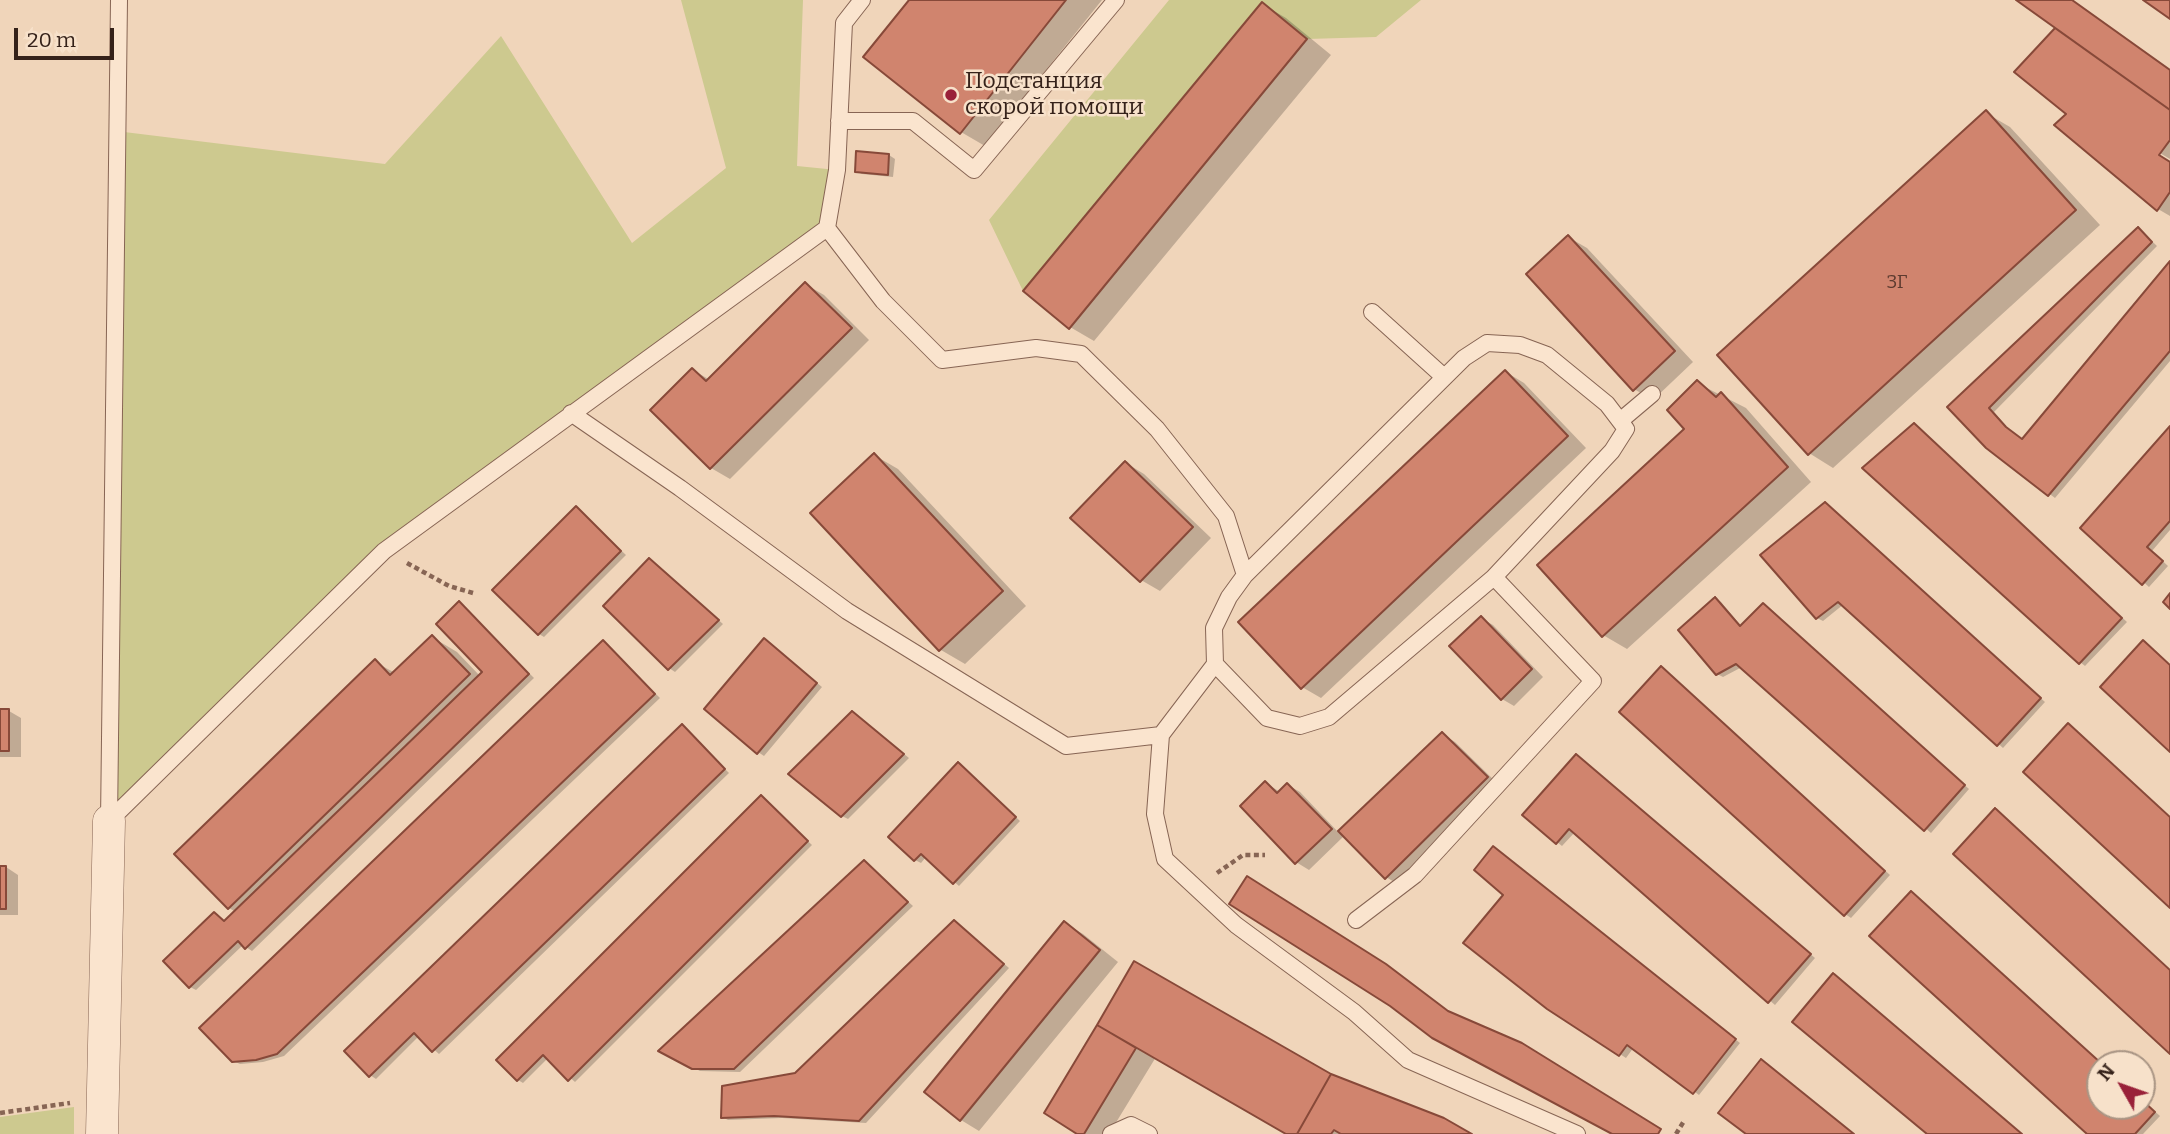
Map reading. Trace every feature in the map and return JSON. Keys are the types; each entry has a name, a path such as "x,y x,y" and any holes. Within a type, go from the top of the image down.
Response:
{"street":[{"path":"102,1134 109,821"}],"lane":[{"path":"109,821 120,0"},
{"path":"109,821 384,551 827,228 836,170 844,23 862,0"},
{"path":"839,121 913,121 974,170 1116,0"},
{"path":"827,228 883,301 943,360 1036,348 1081,355 1157,429 1226,516 1245,575"},
{"path":"1372,312 1444,377"},
{"path":"1215,664 1267,718 1300,726 1329,717 1494,577 1612,451 1626,429 1607,404 1547,355 1520,345 1488,343 1464,358 1245,575 1229,597 1214,628 1215,664 1161,735 1155,814 1165,859 1237,925 1354,1012 1408,1060 1577,1134"},
{"path":"1620,421 1652,394"},
{"path":"571,414 680,488 847,611 1066,746 1161,735"},
{"path":"1356,920 1415,875 1594,681 1494,577"},
{"path":"1111,1134 1131,1125 1149,1134"}],"path":[{"path":"384,551 449,586 473,593"},
{"path":"1198,890 1244,855 1265,855"},
{"path":"0,1113 79,1102 103,1103"},
{"path":"1676,1134 1684,1121"}],"shaded area":[{"path":"681,0 803,0 797,166 837,170 827,228 384,551 109,821 116,131 385,164 501,36 632,243 726,168"},
{"path":"1169,0 1421,0 1376,37 1307,39 1261,2 1023,291 989,220"},
{"path":"74,1107 74,1134 0,1134 0,1117"}],"building":[{"name":"Подстанция скорой помощи","path":"909,0 1066,0 960,134 863,57"},
{"path":"2016,0 2072,0 2170,70 2170,110"},
{"path":"2143,0 2170,0 2170,19"},
{"path":"1262,2 1307,39 1069,329 1023,291"},
{"path":"2055,28 2170,110 2170,140 2159,155 2170,162 2170,192 2157,211 2054,125 2066,114 2014,72"},
{"path":"1986,110 2076,210 1808,455 1717,355"},
{"path":"856,151 889,154 888,175 855,172"},
{"path":"2138,227 2152,242 1989,408 2006,427 2022,439 2170,261 2170,351 2048,496 1986,448 1947,407"},
{"path":"1568,235 1675,351 1633,391 1526,274"},
{"path":"805,282 852,328 710,469 650,410 692,368 706,381"},
{"path":"1505,370 1568,436 1301,689 1238,622"},
{"path":"1697,380 1716,397 1721,392 1788,467 1602,637 1537,565 1684,429 1667,410"},
{"path":"1914,423 2122,618 2079,664 1862,468"},
{"path":"2170,426 2170,521 2147,547 2163,561 2142,585 2080,528"},
{"path":"874,453 1003,591 939,651 810,513"},
{"path":"1125,461 1193,527 1140,582 1070,518"},
{"path":"1825,502 2041,698 1997,746 1838,602 1816,619 1760,555"},
{"path":"576,506 621,551 538,635 492,590"},
{"path":"649,558 719,620 668,670 603,606"},
{"path":"2170,593 2170,609 2163,602"},
{"path":"1715,597 1740,626 1763,603 1965,785 1924,831 1736,664 1716,675 1678,630"},
{"path":"459,601 529,674 245,949 238,941 189,988 163,961 214,912 224,921 482,672 436,624"},
{"path":"1481,616 1532,669 1501,700 1449,646"},
{"path":"432,635 470,674 228,909 174,854 375,659 390,675"},
{"path":"764,638 817,683 757,754 704,709"},
{"path":"603,640 655,694 277,1054 256,1060 232,1062 199,1028"},
{"path":"2143,640 2170,665 2170,752 2100,687"},
{"path":"1661,666 1885,871 1844,916 1619,712"},
{"path":"0,709 9,709 9,751 0,751"},
{"path":"852,711 904,754 841,817 788,774"},
{"path":"2068,723 2170,817 2170,908 2023,772"},
{"path":"682,724 725,769 432,1052 414,1033 369,1077 344,1051"},
{"path":"1442,732 1488,777 1385,879 1338,831"},
{"path":"1576,754 1811,954 1768,1003 1569,829 1556,844 1522,815"},
{"path":"958,762 1016,817 953,884 921,854 914,861 888,837"},
{"path":"1265,781 1277,793 1287,783 1332,829 1295,864 1240,806"},
{"path":"761,795 808,841 568,1081 543,1055 517,1081 496,1060"},
{"path":"1995,808 2170,970 2170,1054 1953,854"},
{"path":"1493,846 1736,1039 1693,1094 1627,1045 1619,1056 1547,1009 1463,943 1503,895 1474,870"},
{"path":"864,860 908,902 734,1069 692,1069 658,1051"},
{"path":"0,866 6,866 6,909 0,909"},
{"path":"1247,876 1386,964 1448,1011 1522,1043 1661,1129 1658,1134 1612,1134 1432,1038 1390,1006 1229,904"},
{"path":"1911,891 2087,1050 2086,1120 2148,1120 2135,1134 2087,1134 1869,936"},
{"path":"954,920 1004,964 859,1121 774,1116 721,1118 722,1086 795,1073"},
{"path":"1064,921 1100,950 960,1121 924,1092"},
{"path":"1134,961 1331,1074 1297,1134 1286,1134 1097,1025"},
{"path":"1833,973 2022,1134 1927,1134 1792,1022"},
{"path":"1097,1025 1136,1048 1084,1134 1077,1134 1044,1113"},
{"path":"1761,1059 1854,1134 1746,1134 1718,1113"},
{"path":"1331,1074 1444,1118 1472,1134 1341,1134 1334,1130 1331,1134 1297,1134"}],"place":[{"name":"Подстанция скорой помощи","path":"951,95"}]}
